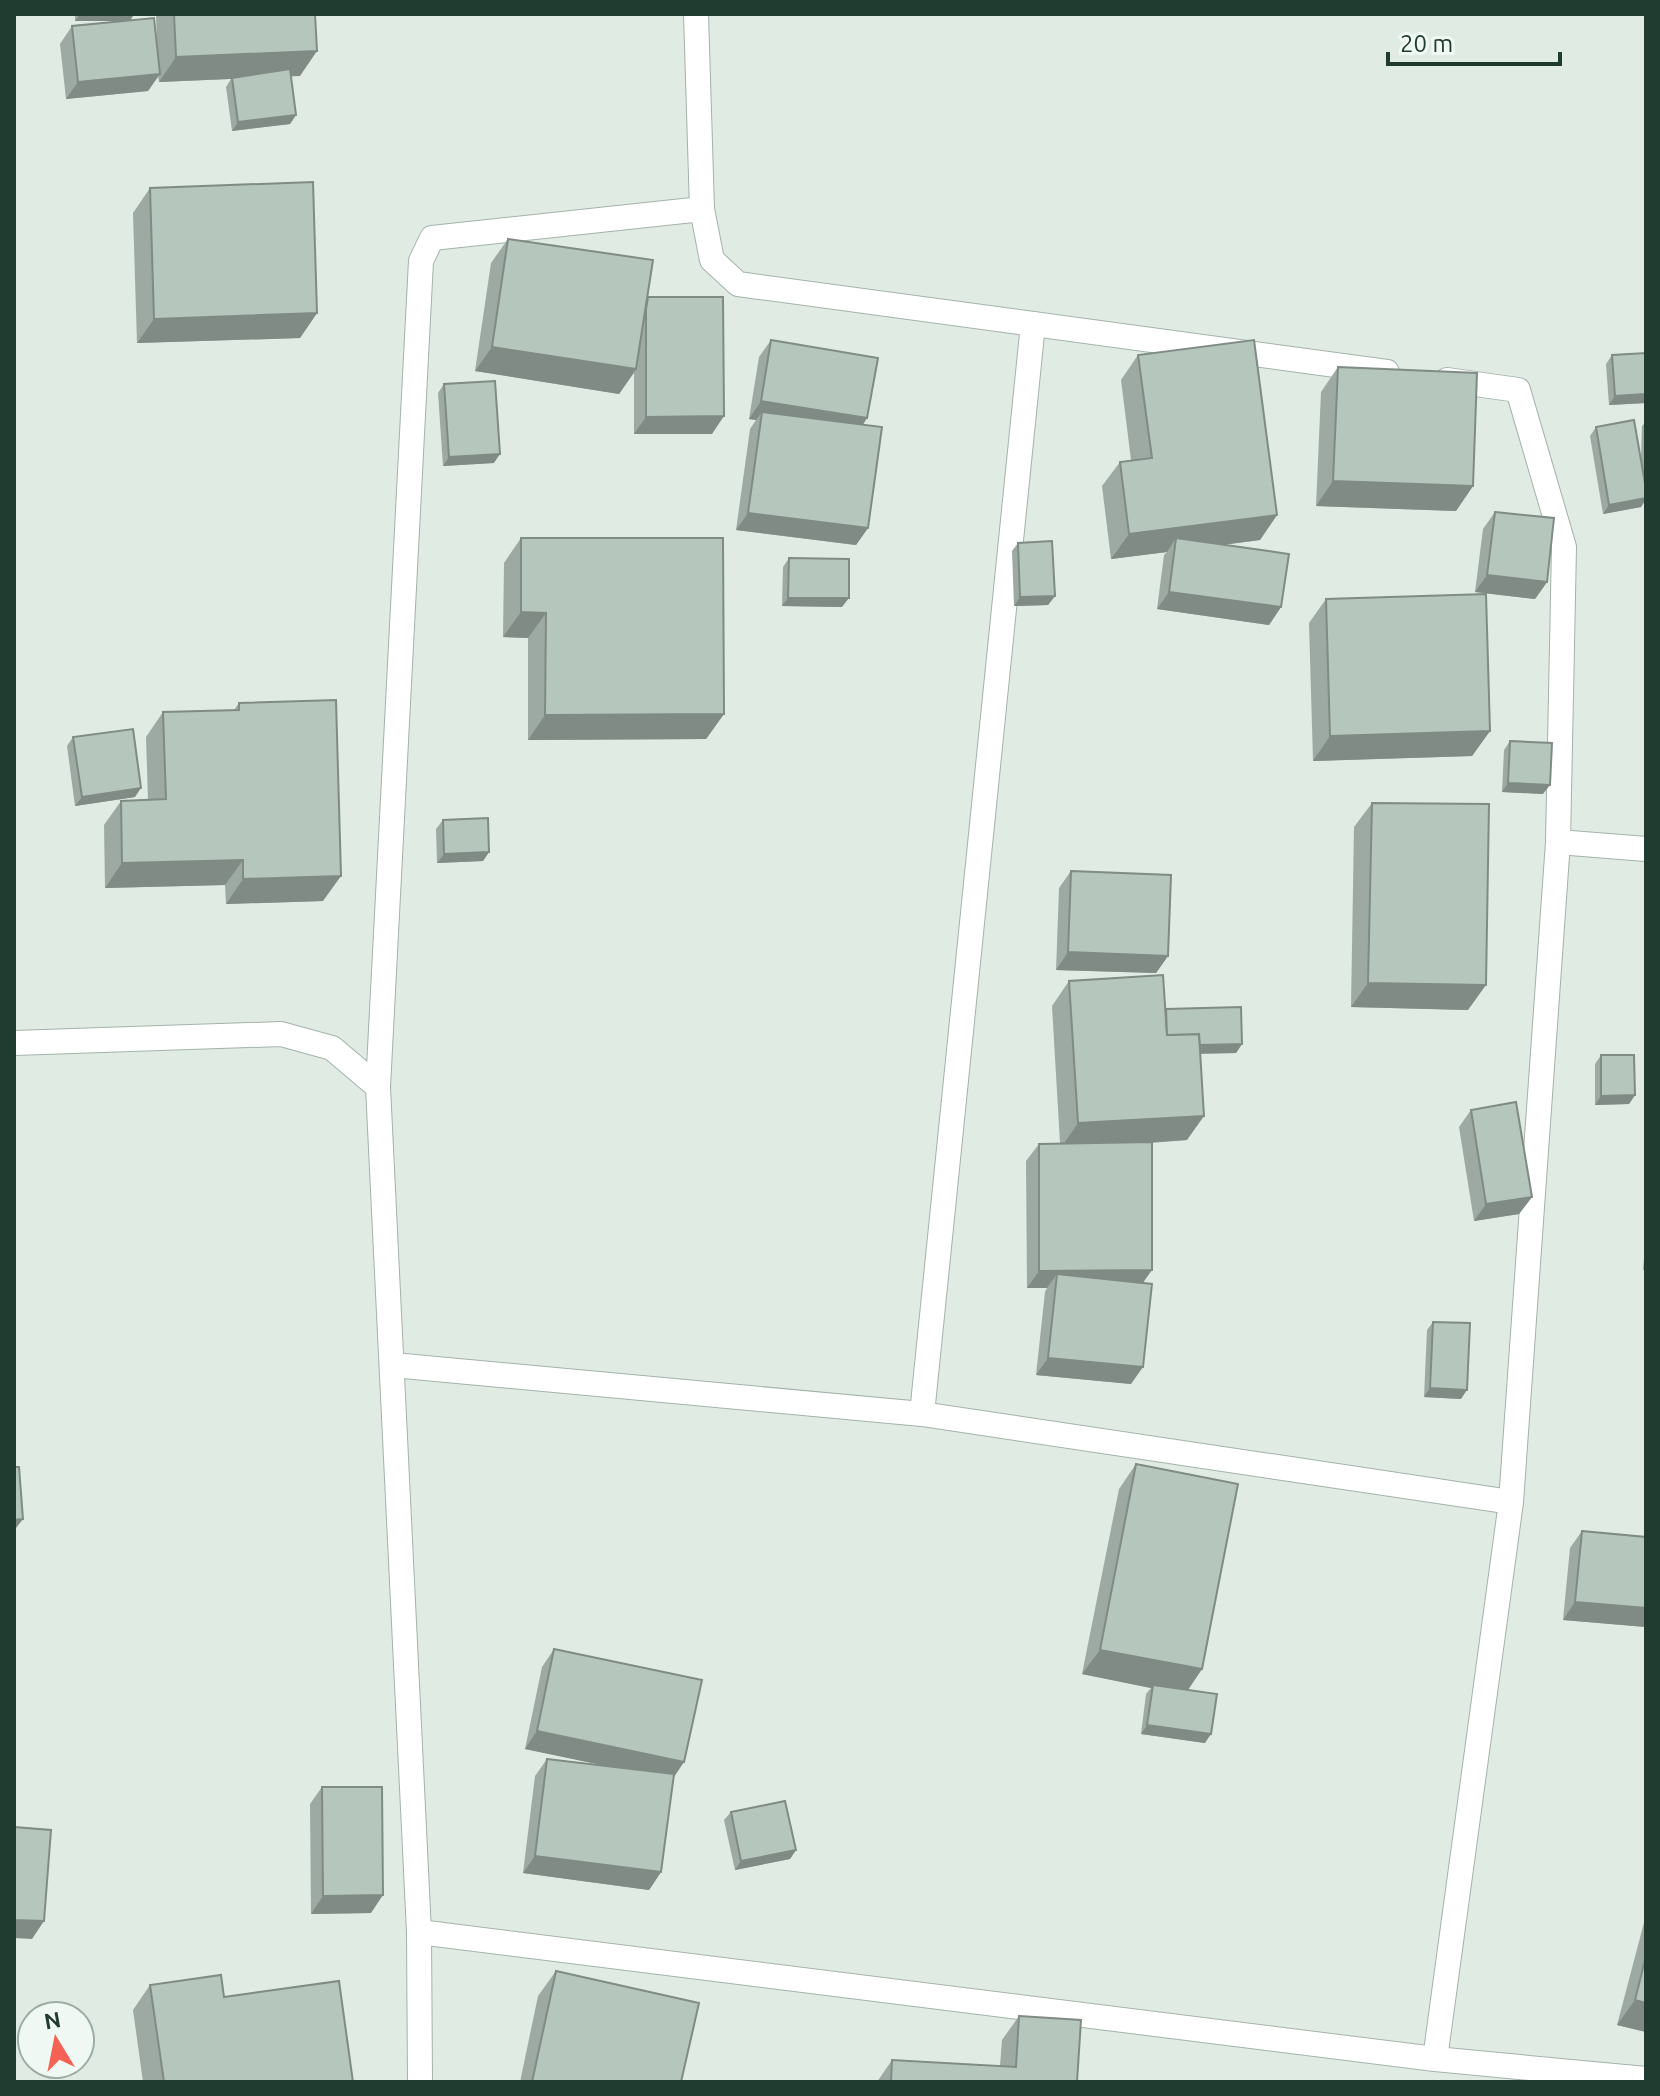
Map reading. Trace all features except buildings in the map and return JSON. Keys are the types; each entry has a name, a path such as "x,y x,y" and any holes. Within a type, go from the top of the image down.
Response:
{"street":[{"path":"696,14 702,209 712,260 738,284 1518,390 1564,547 1558,842 1511,1502 1435,2059"},
{"path":"420,2082 419,1932 378,1087 421,261 432,238 702,209"},
{"path":"922,1414 1033,324"},
{"path":"1558,842 1646,849"},
{"path":"14,1043 281,1034 332,1048 378,1087"},
{"path":"393,1365 922,1414 1511,1502"},
{"path":"419,1932 1435,2059 1646,2079"}]}
